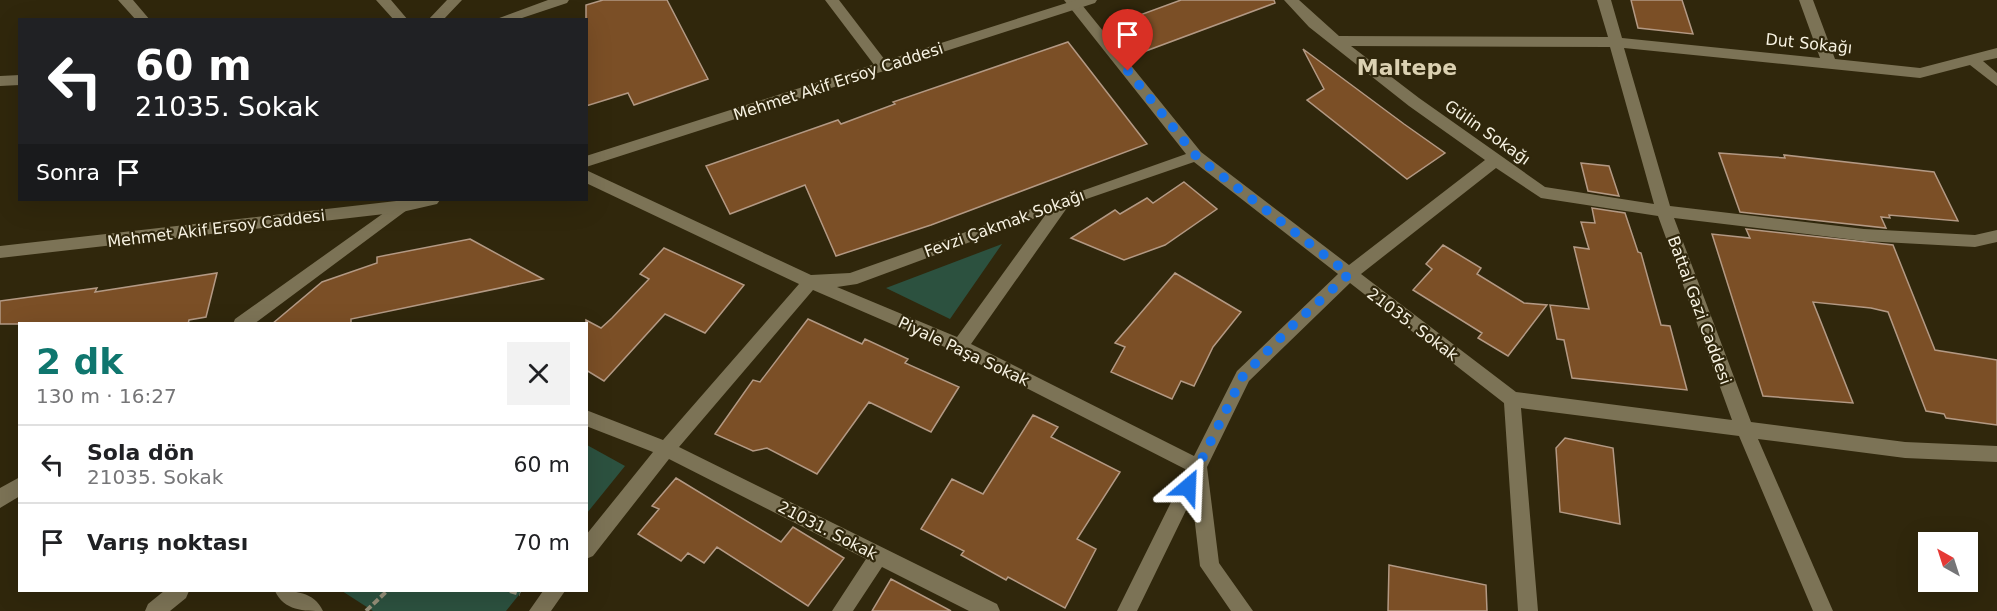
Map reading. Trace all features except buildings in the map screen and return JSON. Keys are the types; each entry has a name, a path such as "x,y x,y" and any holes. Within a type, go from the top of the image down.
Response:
{"street":[{"path":"125,0 142,18"},
{"path":"383,0 400,18"},
{"path":"436,18 454,0"},
{"path":"506,18 561,0"},
{"path":"832,0 883,67"},
{"name":"Gülin Sokağı","path":"1291,0 1314,24 1414,102 1541,192 1664,211 1864,235 1975,242 1997,236"},
{"name":"Battal Gazi Caddesi","path":"1604,0 1664,211 1745,430 1823,611"},
{"path":"1806,0 1829,63"},
{"name":"Mehmet Akif Ersoy Caddesi","path":"588,161 1079,2"},
{"name":"21035. Sokak","path":"1079,2 1196,156 1512,399 1905,450 1997,454"},
{"name":"Dut Sokağı","path":"1336,41 1616,42 1920,73 1997,53"},
{"path":"1972,59 1997,81"},
{"path":"0,81 18,80"},
{"name":"Fevzi Çakmak Sokağı","path":"810,282 851,279 1064,201 1196,156"},
{"path":"1127,611 1243,376 1292,326 1349,274 1495,160"},
{"name":"Piyale Paşa Sokak","path":"588,177 810,282 960,346 1198,467"},
{"name":"Mehmet Akif Ersoy Caddesi","path":"0,252 402,206 427,201"},
{"path":"960,346 1064,201"},
{"path":"244,322 402,206"},
{"path":"588,547 666,449 810,282"},
{"path":"1512,399 1528,611"},
{"name":"21031. Sokak","path":"588,419 666,449 990,611"},
{"path":"1198,467 1210,566 1243,611"},
{"path":"0,499 18,486"},
{"path":"842,611 879,555"},
{"path":"155,611 178,592"},
{"path":"286,592 313,611"},
{"path":"539,611 554,592"}],"path":[{"path":"366,611 386,592"}],"green space":[{"path":"1002,244 950,319 886,288"},
{"path":"588,446 625,466 588,512"},
{"path":"344,592 521,592 506,611 373,611"}],"district":[{"name":"Maltepe","path":"1407,67"}],"route":[{"path":"1128,71 1196,156 1349,274 1292,326 1243,376 1188,487"}]}
